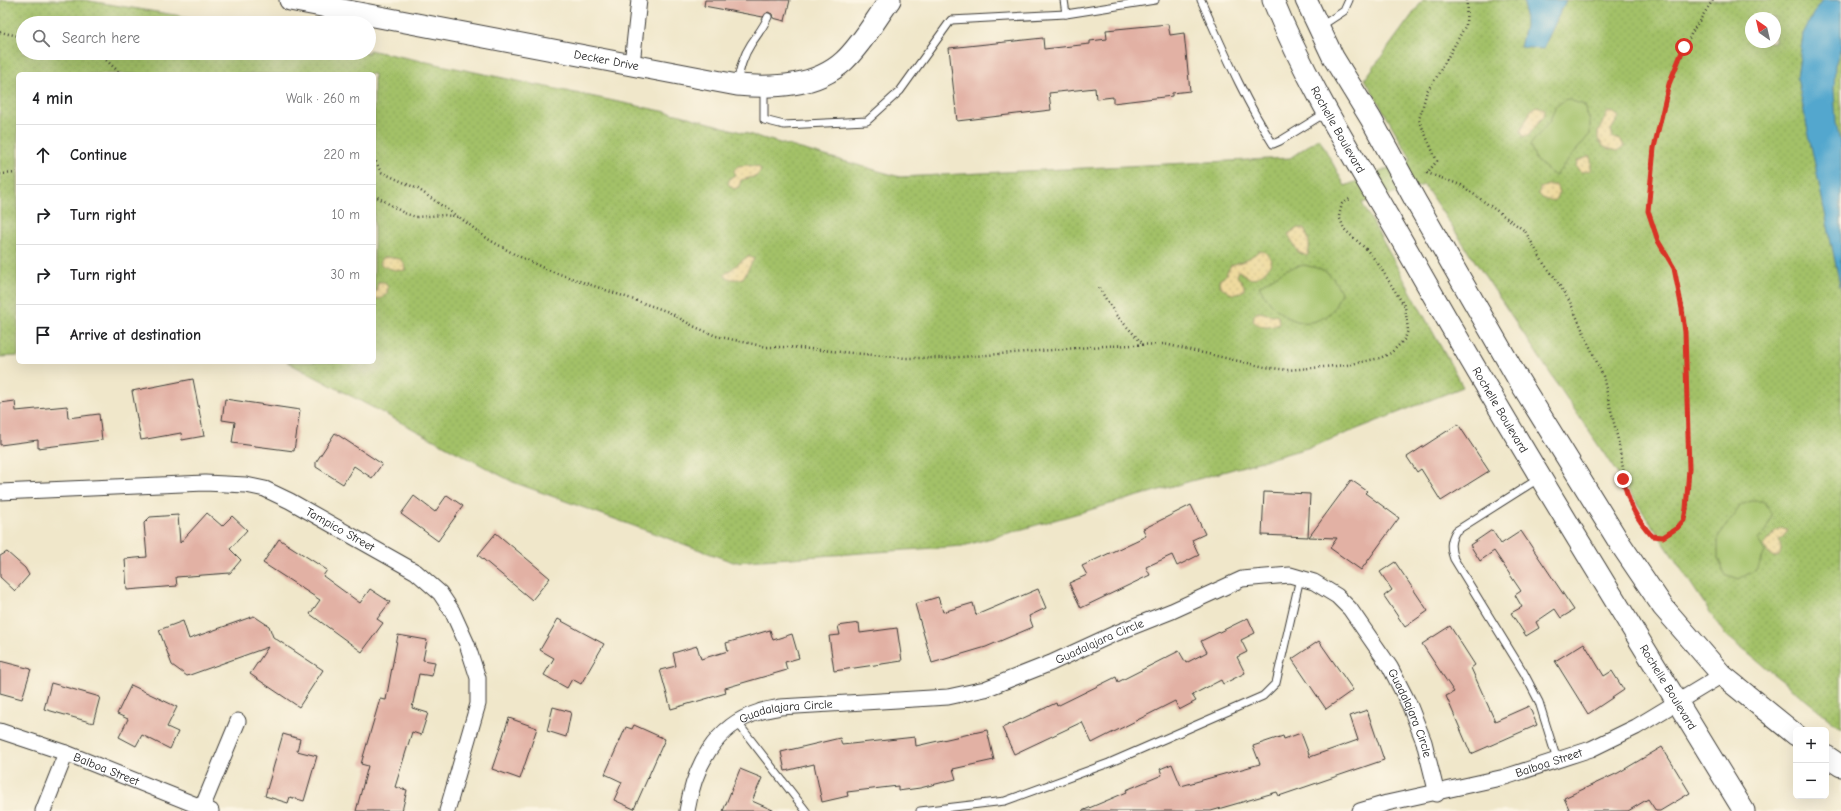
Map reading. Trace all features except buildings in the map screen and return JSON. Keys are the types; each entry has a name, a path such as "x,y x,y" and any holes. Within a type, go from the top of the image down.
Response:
{"main road":[{"name":"Decker Drive","path":"290,0 376,16"},
{"name":"Decker Drive","path":"376,16 737,85 764,88 794,84 826,74 844,61 870,31 890,0"},
{"name":"Rochelle Boulevard","path":"1273,0 1285,29 1327,112 1465,352 1540,478 1744,811"},
{"path":"1306,0 1333,57 1371,119 1415,200 1514,372 1619,542 1663,607 1722,675 1793,732"},
{"path":"1829,758 1841,766"}],"street":[{"path":"632,64 639,0"},
{"name":"Tampico Street","path":"0,492 204,483 246,485 265,489 290,500 416,572 440,593 452,611 467,644 478,678 478,704 447,811"},
{"name":"Guadalajara Circle","path":"687,811 691,787 699,766 709,749 737,722 759,712 780,708 948,697 985,689 1051,663 1242,579 1290,575 1314,582 1337,596 1350,609 1390,667 1409,704 1424,742 1437,794"},
{"name":"Balboa Street","path":"1360,811 1387,803 1437,794 1505,777 1597,746 1636,727 1722,675"},
{"path":"207,809 238,721"},
{"name":"Balboa Street","path":"0,731 66,753 207,809"},
{"path":"43,811 66,753"}],"lane":[{"path":"1064,0 1066,14"},
{"path":"764,88 764,120 784,125 867,121 900,91 951,20 1066,14 1156,0"},
{"path":"1201,0 1232,69 1272,144 1280,141 1327,112"},
{"path":"1319,27 1344,11 1349,0"},
{"path":"737,85 742,60 750,45 763,30 768,18"},
{"path":"1540,478 1456,531 1451,541 1451,551 1454,559 1524,673 1536,696 1557,760"},
{"path":"920,811 1005,801 1109,763 1263,696 1276,684 1300,578"},
{"path":"737,722 806,811"}],"path":[{"path":"1467,0 1466,25 1427,91 1421,108 1419,120 1437,161 1427,173 1461,185 1513,221 1525,232 1544,264 1553,275 1570,302 1603,376 1618,440 1629,503 1638,519 1652,536 1663,537 1677,528 1684,520 1688,498 1685,332 1674,268 1658,241 1648,211 1651,174 1654,148 1669,84 1692,32 1713,0"},
{"path":"0,32 16,35"},
{"path":"106,60 119,72"},
{"path":"376,162 381,172 418,189 488,239 548,270 669,312 693,326 716,336 767,347 789,347 905,358 948,358 1104,346 1164,344 1265,367 1287,370 1347,365 1390,354 1405,339 1408,330 1405,307 1366,249 1344,229 1339,216 1342,204 1350,199"},
{"path":"0,174 16,173"},
{"path":"376,196 404,213 416,217 444,215 459,217"},
{"path":"1099,288 1116,315 1143,345"}],"green space":[{"path":"0,0 84,0 181,16 16,16 16,60 376,60 376,51 681,115 900,177 1290,158 1319,138 1345,186 1411,159 1365,79 1423,0 1841,0 1841,728 1726,636 1424,185 1362,203 1463,387 1314,446 963,546 733,562 513,482 291,364 376,364 376,72 16,72 16,356 0,357"},
{"path":"1566,99 1584,105 1590,122 1590,134 1555,176 1536,160 1530,145 1550,121 1555,107"},
{"path":"1304,265 1323,270 1331,276 1341,292 1335,307 1326,317 1309,322 1300,322 1283,315 1269,302 1259,286 1287,269"},
{"path":"1751,501 1763,501 1772,514 1767,529 1758,540 1765,552 1757,569 1739,579 1725,574 1718,558 1718,537 1741,505"}],"sand":[{"path":"1537,106 1545,109 1544,116 1528,136 1523,136 1521,130 1531,110"},
{"path":"1608,112 1614,113 1619,117 1611,130 1613,138 1621,140 1624,146 1617,151 1604,147 1598,139 1598,132"},
{"path":"1591,156 1591,170 1581,172 1576,167 1577,161"},
{"path":"747,165 759,167 761,171 757,176 741,180 739,187 734,189 728,184 730,178 735,175 734,170 738,166"},
{"path":"1548,185 1556,185 1559,192 1555,200 1546,200 1539,194 1540,188"},
{"path":"1298,228 1304,229 1307,235 1309,246 1307,256 1298,252 1288,234"},
{"path":"1260,251 1265,252 1272,260 1269,267 1264,272 1251,279 1239,271 1237,276 1244,285 1244,290 1237,294 1232,294 1220,286 1219,280 1224,277 1231,265 1244,261"},
{"path":"748,256 754,259 743,278 733,279 724,275"},
{"path":"386,257 400,259 404,263 405,270 392,269 380,264 381,259"},
{"path":"378,282 384,282 388,287 387,293 380,299 376,299"},
{"path":"1258,312 1278,316 1279,324 1269,327 1259,325 1253,321 1254,315"},
{"path":"1781,528 1788,529 1785,536 1779,540 1781,548 1780,555 1774,557 1768,553 1764,545 1776,530"}],"water":[{"path":"1524,0 1566,0 1543,49 1520,47 1525,26"},
{"path":"1823,0 1841,0 1841,48 1835,65 1834,90 1836,122 1841,147 1841,290 1797,78 1803,34 1813,14"}],"route":[{"path":"1623,479 1629,503 1638,519 1652,536 1663,537 1670,534 1684,520 1688,492 1689,469 1685,332 1679,289 1674,268 1658,241 1651,224 1648,211 1654,148 1669,84 1678,66 1684,47"}]}
